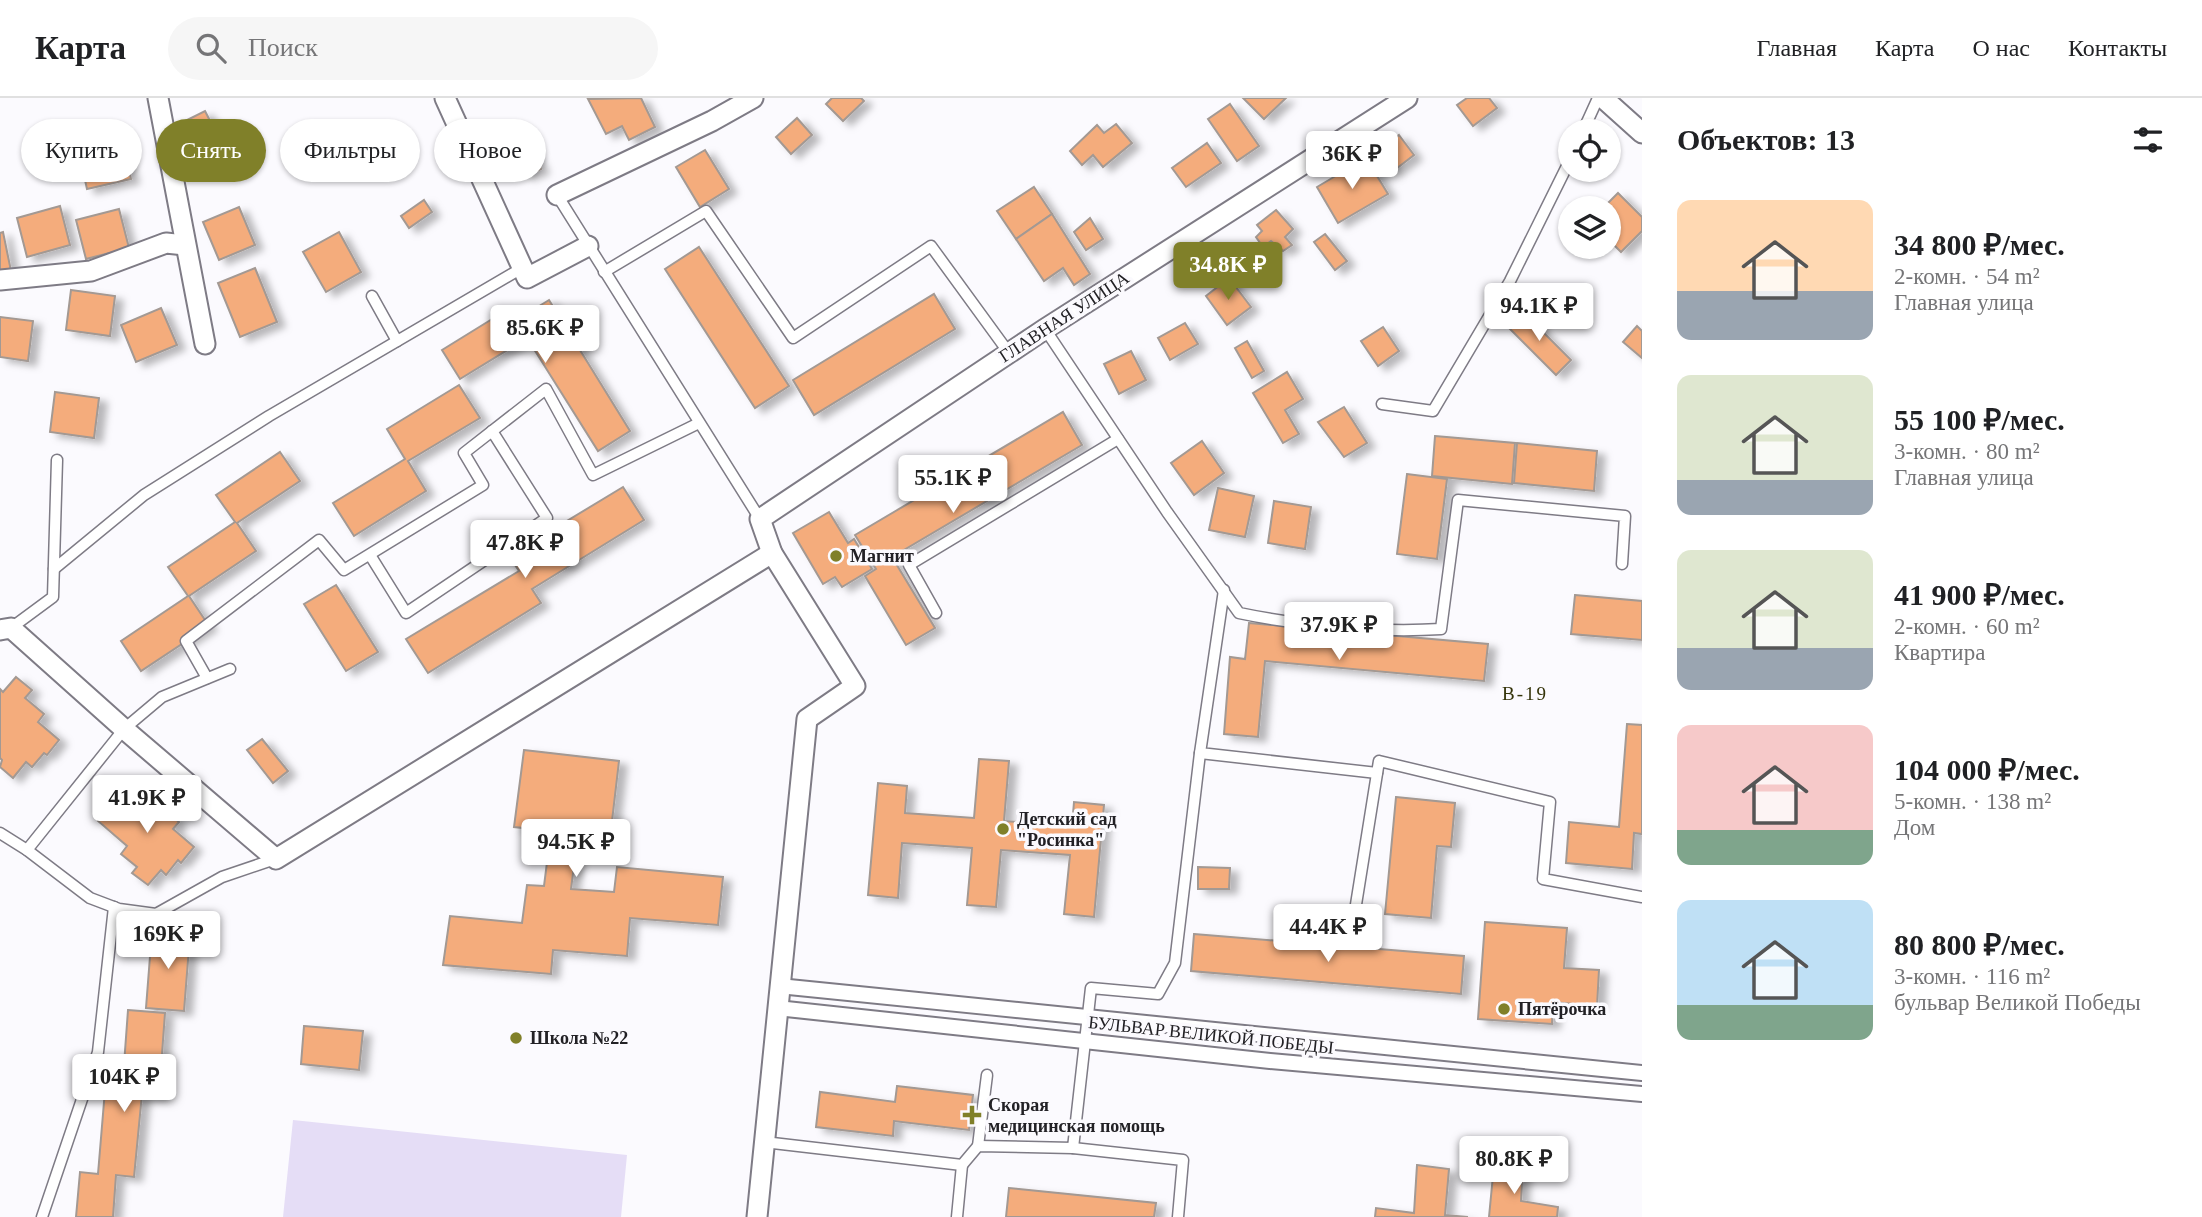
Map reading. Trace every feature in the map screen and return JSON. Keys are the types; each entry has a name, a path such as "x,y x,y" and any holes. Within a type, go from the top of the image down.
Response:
{"street":[{"path":"158,98 205,344"},
{"path":"445,98 527,278 588,246"},
{"path":"557,195 712,121 753,98"},
{"name":"ГЛАВНАЯ УЛИЦА","path":"760,519 1045,329 1407,98"},
{"path":"1603,98 1642,133"},
{"path":"0,279 90,271 166,243 185,245"},
{"path":"757,1217 807,719 855,686 772,553 760,519"},
{"path":"6,629 276,859 772,553"},
{"name":"БУЛЬВАР ВЕЛИКОЙ ПОБЕДЫ","path":"779,986 1642,1073"},
{"name":"БУЛЬВАР ВЕЛИКОЙ ПОБЕДЫ","path":"777,1009 1270,1061 1642,1094"}],"lane":[{"path":"1588,119 1598,98"},
{"path":"1382,404 1433,411 1510,281 1559,182"},
{"path":"557,195 760,519"},
{"path":"604,272 706,211 793,338 931,246 1009,353"},
{"path":"54,569 144,495 269,416 522,268"},
{"path":"372,296 397,341"},
{"path":"1045,329 1240,613 1265,618 1405,632 1441,629 1458,500 1625,516 1622,564"},
{"path":"207,678 186,641 319,540 344,570 483,485 464,453 546,389 593,475 699,423"},
{"path":"370,555 406,613 547,518 492,431"},
{"path":"936,613 909,565 1118,439"},
{"path":"6,629 53,597 57,460"},
{"path":"1073,1148 1091,988 1158,994 1175,964 1200,753 1224,590"},
{"path":"27,850 124,729 162,697 230,669"},
{"path":"1200,753 1377,773"},
{"path":"1354,917 1379,761 1550,802 1543,878 1642,897"},
{"path":"0,833 90,898 114,907 156,914 222,877 276,859"},
{"path":"42,1217 99,1052 114,907"},
{"path":"957,1217 962,1165 978,1146 986,1076"},
{"path":"764,1142 962,1165"},
{"path":"978,1146 1073,1148 1183,1160 1178,1217"}],"shaded area":[{"path":"293,1120 627,1155 621,1217 283,1217"}],"building":[{"path":"641,98 655,127 629,140 622,126 606,134 588,99"},
{"path":"832,98 861,98 864,101 843,121 826,104"},
{"path":"1243,98 1286,98 1264,119"},
{"path":"1467,98 1489,98 1497,108 1473,126 1457,105"},
{"path":"1230,104 1259,146 1237,161 1208,119"},
{"path":"205,111 209,119 189,119"},
{"path":"797,118 812,135 791,154 776,137"},
{"path":"1116,124 1132,143 1103,167 1093,155 1082,165 1070,151 1097,125 1104,133"},
{"path":"1399,135 1414,155 1392,172 1377,152"},
{"path":"1207,143 1221,163 1186,187 1172,168"},
{"path":"705,150 729,189 700,207 676,167"},
{"path":"1366,158 1388,194 1338,223 1317,187"},
{"path":"85,182 118,182 87,189"},
{"path":"1034,187 1052,214 1016,239 997,211"},
{"path":"1621,196 1642,217 1642,231 1621,252"},
{"path":"424,200 432,212 409,228 401,216"},
{"path":"60,206 70,245 27,257 17,218"},
{"path":"239,207 255,245 219,260 203,222"},
{"path":"119,209 129,248 86,259 76,220"},
{"path":"1276,210 1293,229 1285,237 1292,245 1283,251 1271,241 1263,247 1256,237 1262,231 1257,225"},
{"path":"1052,214 1090,274 1074,285 1063,268 1044,281 1016,239"},
{"path":"1090,218 1103,239 1086,250 1074,232"},
{"path":"3,232 11,271 0,274 0,233"},
{"path":"339,232 361,272 326,292 303,252"},
{"path":"1325,234 1347,261 1335,270 1314,242"},
{"path":"699,247 789,386 755,408 665,269"},
{"path":"255,268 277,322 240,337 218,283"},
{"path":"1229,278 1251,307 1227,325 1206,296"},
{"path":"71,290 115,296 110,336 66,330"},
{"path":"934,294 955,329 814,415 793,380"},
{"path":"549,300 630,431 598,451 527,338 460,379 442,350 510,308 518,319"},
{"path":"161,308 177,345 136,362 121,325"},
{"path":"1522,311 1571,360 1556,375 1507,326"},
{"path":"0,317 33,321 28,361 0,357"},
{"path":"1185,323 1198,344 1170,360 1158,338"},
{"path":"1637,326 1642,331 1642,358 1623,342"},
{"path":"1383,327 1399,351 1378,366 1361,341"},
{"path":"1247,341 1264,371 1252,378 1235,348"},
{"path":"1131,351 1146,380 1119,394 1104,364"},
{"path":"1287,372 1303,399 1285,410 1299,434 1283,443 1253,393"},
{"path":"459,385 480,418 408,461 426,491 354,536 333,503 405,459 387,429"},
{"path":"55,392 99,398 94,438 50,432"},
{"path":"1344,407 1367,443 1344,457 1318,422"},
{"path":"1063,412 1082,445 892,557 935,628 906,645 865,576 876,569 855,535"},
{"path":"1435,436 1515,443 1512,484 1432,476"},
{"path":"1202,441 1224,473 1194,495 1171,463"},
{"path":"1517,443 1597,451 1594,491 1514,483"},
{"path":"280,452 300,481 237,523 256,551 189,596 209,626 141,671 121,641 188,596 168,567 235,522 216,495"},
{"path":"1407,474 1447,479 1437,559 1397,554"},
{"path":"623,487 644,520 532,589 541,603 428,673 406,639 519,571 509,556"},
{"path":"1218,488 1254,496 1245,537 1209,530"},
{"path":"1274,501 1311,507 1305,549 1268,543"},
{"name":"Магнит","path":"829,512 848,543 854,539 872,569 842,587 835,577 823,584 793,533"},
{"path":"336,585 378,652 346,671 304,604"},
{"path":"1575,595 1642,601 1642,640 1571,634"},
{"path":"1249,623 1488,644 1484,681 1265,661 1258,737 1224,734 1230,657 1245,659"},
{"path":"16,677 32,690 25,698 44,714 38,722 59,740 47,755 44,753 32,767 26,762 13,778 0,767 0,689 3,692"},
{"path":"1627,724 1642,725 1642,834 1634,833 1632,869 1566,863 1569,822 1619,827"},
{"path":"262,739 288,771 273,783 247,750"},
{"path":"524,750 619,761 610,838 578,834 571,889 614,892 617,867 723,877 718,925 630,918 627,956 553,950 551,974 443,965 450,916 522,923 527,885 544,886 551,831 514,827"},
{"path":"979,759 1009,761 1004,821 1072,826 1074,802 1104,805 1094,917 1064,914 1070,855 1001,850 996,907 967,905 972,848 902,843 898,898 868,895 878,783 907,786 905,813 974,818"},
{"path":"151,784 166,798 160,806 179,822 173,829 194,847 181,863 178,860 166,875 161,870 148,885 132,873 137,867 121,854 127,846 98,821 112,804 120,811 133,795 138,800"},
{"path":"1396,797 1455,803 1451,847 1437,846 1431,918 1385,914"},
{"path":"1198,867 1230,868 1229,889 1198,889"},
{"path":"1485,922 1567,928 1564,968 1599,970 1597,1006 1553,1002 1552,1024 1478,1019"},
{"path":"152,931 190,935 184,1011 146,1008"},
{"path":"1194,934 1464,956 1461,994 1191,971"},
{"path":"128,1010 165,1013 159,1095 142,1094 134,1177 116,1175 113,1217 76,1217 80,1172 98,1174 105,1090 122,1092"},
{"path":"304,1026 363,1031 359,1070 301,1064"},
{"path":"897,1086 973,1095 969,1130 894,1121 893,1136 816,1127 820,1092 895,1102"},
{"path":"1417,1165 1449,1169 1445,1215 1468,1217 1375,1217 1376,1208 1414,1213"},
{"path":"1494,1165 1523,1167 1521,1201 1558,1207 1557,1217 1489,1217"},
{"path":"1009,1188 1156,1203 1154,1217 1006,1217"}],"place":[{"name":"Магнит","path":"836,556"},
{"name":"Детский сад \"Росинка\"","path":"1003,829"},
{"name":"Пятёрочка","path":"1504,1009"},
{"name":"Школа №22","path":"516,1038"},
{"name":"Скорая медицинская помощь","path":"972,1115"}],"district":[{"name":"В-19","path":"1525,693"}]}
